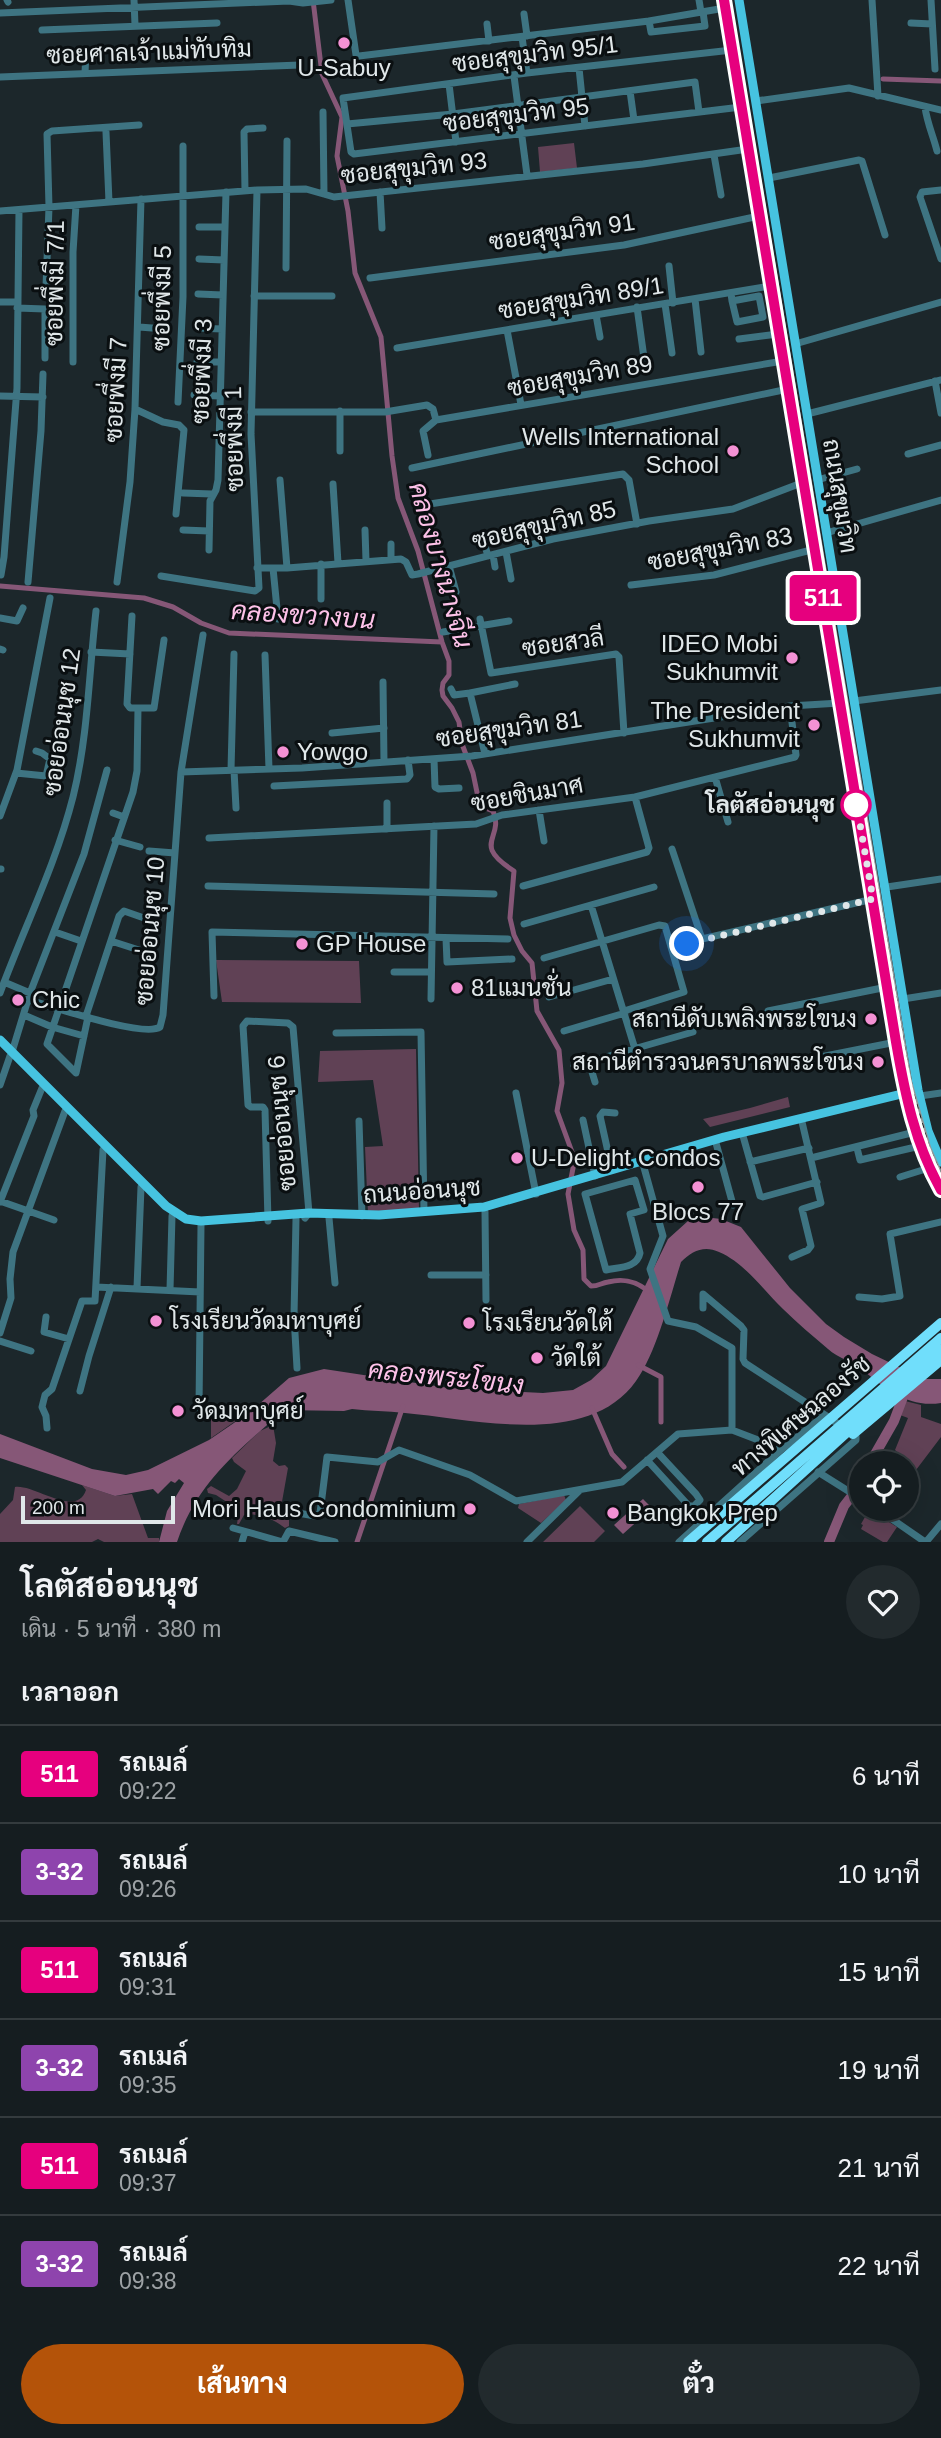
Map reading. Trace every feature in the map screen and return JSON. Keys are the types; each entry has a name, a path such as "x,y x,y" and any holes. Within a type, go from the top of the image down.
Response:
{"highway":[{"path":"925,1338 941,1318"},
{"name":"ทางพิเศษฉลองรัช","path":"688,1542 941,1323"},
{"name":"ทางพิเศษฉลองรัช","path":"707,1542 941,1338"},
{"path":"798,1478 941,1350"},
{"path":"726,1542 786,1488 878,1415 941,1360"}],"main road":[{"name":"ถนนสุขุมวิท","path":"739,0 919,1093 928,1131 941,1162"},
{"name":"ถนนสุขุมวิท","path":"724,4 896,1042 915,1132 941,1190"},
{"path":"777,330 792,322"},
{"path":"840,703 854,701"},
{"name":"ถนนอ่อนนุช","path":"0,1040 42,1088 172,1216 185,1223 201,1225 304,1217 379,1217 484,1210 701,1145 906,1094"},
{"name":"ถนนอ่อนนุช","path":"0,1046 174,1212 186,1219 201,1221 379,1217"},
{"path":"906,1094 919,1093"},
{"name":"ถนนอ่อนนุช","path":"701,1145 906,1094"},
{"name":"ถนนอ่อนนุช","path":"613,1172 674,1153"}],"street":[{"path":"0,13 134,3 288,1 303,4 331,0"},
{"path":"348,0 357,56 649,21 702,12 724,4"},
{"path":"649,21 651,32 705,26 699,0"},
{"path":"872,0 878,96"},
{"path":"931,0 935,69"},
{"path":"134,3 135,25"},
{"path":"524,14 527,73"},
{"path":"42,30 216,23"},
{"path":"911,23 932,24"},
{"path":"487,24 489,41"},
{"name":"ซอยสุขุมวิท 95/1","path":"343,98 527,73 732,50"},
{"path":"85,74 86,51"},
{"name":"ซอยศาลเจ้าแม่ทับทิม","path":"0,77 300,65"},
{"path":"579,68 585,126"},
{"path":"514,76 527,175"},
{"path":"347,124 453,114 695,82 699,112"},
{"path":"449,84 456,142"},
{"path":"756,101 849,89 941,110"},
{"path":"631,91 634,120"},
{"name":"ซอยสุขุมวิท 95","path":"343,98 351,152 354,154 741,107"},
{"path":"925,107 928,126 932,130 937,151"},
{"path":"323,112 324,194"},
{"path":"46,287 49,132 139,125"},
{"path":"245,191 244,132 247,129 263,128"},
{"path":"106,132 109,202"},
{"path":"286,268 287,141"},
{"name":"ซอยพึ่งมี 5","path":"178,402 183,146"},
{"name":"ซอยสุขุมวิท 93","path":"0,211 257,190 306,189 334,197 748,149"},
{"path":"714,155 721,195"},
{"path":"769,178 862,161 885,235"},
{"name":"ซอยพึ่งมี 1","path":"257,190 251,412 257,568"},
{"path":"941,190 920,194 937,233 941,259"},
{"name":"ซอยพึ่งมี 3","path":"209,550 210,501 217,488 226,192"},
{"path":"380,192 382,228"},
{"name":"ซอยพึ่งมี 7","path":"117,582 130,482 135,409 141,199"},
{"name":"ซอยพึ่งมี 7/1","path":"73,362 73,252 76,205"},
{"path":"1,575 16,396 19,210"},
{"name":"ซอยสุขุมวิท 91","path":"369,278 624,244 759,216"},
{"path":"200,227 225,227"},
{"path":"199,259 224,260"},
{"path":"669,266 672,353"},
{"name":"ซอยสุขุมวิท 89/1","path":"397,348 637,307 731,297 770,286"},
{"path":"198,294 223,295"},
{"path":"254,296 332,296"},
{"path":"759,296 763,317 737,322 731,297 759,296"},
{"path":"695,299 701,352"},
{"path":"0,302 45,309 45,358"},
{"path":"795,344 941,302"},
{"path":"637,307 644,358"},
{"path":"596,314 600,337"},
{"path":"139,327 165,329"},
{"path":"197,328 222,329"},
{"path":"508,330 521,405"},
{"path":"739,339 777,330"},
{"name":"ซอยสุขุมวิท 89","path":"436,420 783,361"},
{"path":"197,362 221,362"},
{"path":"28,582 43,374"},
{"path":"807,414 938,381 941,412"},
{"path":"412,468 788,389"},
{"path":"194,395 220,396"},
{"path":"0,396 43,397"},
{"path":"251,412 389,410 427,405 433,409 436,420 423,431 428,455"},
{"path":"135,409 163,422 179,425 184,430 176,514"},
{"path":"340,411 340,451"},
{"path":"908,454 941,445"},
{"path":"817,480 857,469"},
{"path":"418,506 623,474 629,480 637,524"},
{"path":"280,480 287,568"},
{"name":"ซอยสุขุมวิท 85","path":"391,559 404,560 412,575 418,574 553,539 733,509 804,482"},
{"path":"333,484 338,563"},
{"path":"183,493 212,494"},
{"path":"827,533 941,500"},
{"path":"183,530 209,531"},
{"path":"365,530 366,561"},
{"path":"476,540 485,546 495,567"},
{"path":"161,576 255,591 259,588 257,568 391,559 391,544"},
{"name":"ซอยสุขุมวิท 83","path":"631,585 714,575 815,549"},
{"path":"506,552 511,579"},
{"path":"321,564 321,599"},
{"path":"449,566 456,592"},
{"path":"273,568 278,619"},
{"path":"0,816 16,773 50,598"},
{"path":"0,618 19,620 23,608"},
{"name":"ซอยอ่อนนุช 12","path":"0,993 47,874 73,795 84,732 96,611"},
{"path":"132,616 127,704 130,708 154,708 164,640"},
{"path":"443,632 481,622 509,621"},
{"name":"ซอยสวลี","path":"481,622 491,673 616,654 624,733"},
{"name":"ซอยอ่อนนุช 10","path":"4,982 57,1008 131,1028 152,1031 160,1027 181,772 203,635"},
{"path":"91,652 130,654"},
{"path":"233,654 232,770 236,808"},
{"path":"265,655 269,769"},
{"path":"383,682 384,762"},
{"path":"452,689 454,695 515,684"},
{"path":"854,701 941,690"},
{"path":"470,693 485,754"},
{"name":"ซอยสุขุมวิท 81","path":"181,772 468,756 790,706 840,703"},
{"name":"ซอยชินมาศ","path":"209,838 476,824 498,816 635,797 795,757 790,706"},
{"path":"138,708 133,792 57,1008 47,1045 76,1073 87,1016 119,916 124,911 144,918"},
{"path":"332,733 384,728"},
{"path":"16,773 46,776 50,759 42,752 36,751"},
{"path":"434,759 435,787 459,788"},
{"path":"274,786 407,779 410,775 408,760"},
{"path":"0,1085 30,996 84,854 107,770"},
{"path":"715,777 728,822"},
{"path":"235,792 245,792"},
{"path":"523,886 647,852 649,848 635,797"},
{"path":"387,803 387,829"},
{"path":"540,810 544,841"},
{"path":"113,813 124,817"},
{"path":"431,999 434,826"},
{"path":"116,840 140,847"},
{"path":"672,849 702,939"},
{"path":"149,851 176,853"},
{"path":"887,887 941,879"},
{"path":"208,886 494,894"},
{"path":"524,924 654,887"},
{"path":"672,948 873,899"},
{"path":"591,905 635,1049"},
{"path":"544,958 663,925 685,990 683,994 564,1031"},
{"path":"55,932 80,941"},
{"path":"214,996 212,932 508,939"},
{"path":"446,938 447,962 512,959"},
{"path":"111,941 139,950"},
{"path":"394,972 431,972"},
{"path":"549,996 613,979"},
{"path":"768,1019 770,1011 887,987"},
{"path":"903,999 941,993"},
{"path":"24,1015 84,1036"},
{"name":"ซอยอ่อนนุช 6","path":"268,1219 265,1110 263,1107 248,1105 247,1021 291,1024 304,1217 294,1316 297,1368"},
{"path":"336,1033 421,1032 424,1214"},
{"path":"573,1066 694,1032"},
{"path":"800,1061 896,1042"},
{"path":"589,1062 595,1082"},
{"path":"42,1088 33,1111 34,1116 0,1201 54,1220"},
{"path":"516,1093 536,1196"},
{"path":"919,1093 941,1093"},
{"path":"0,1333 11,1298 13,1252 65,1111"},
{"path":"613,1172 600,1116 603,1112 615,1113"},
{"path":"583,1120 596,1177"},
{"path":"359,1121 362,1216"},
{"path":"792,1257 811,1246 803,1207 821,1203 802,1122"},
{"path":"811,1158 915,1132"},
{"path":"743,1136 758,1193 763,1197 817,1182"},
{"path":"716,1143 733,1205"},
{"path":"857,1148 860,1160 920,1146"},
{"path":"750,1162 809,1148"},
{"path":"47,1428 42,1407 45,1395 52,1389 82,1301 95,1302 103,1150"},
{"path":"643,1164 663,1236 650,1269 668,1321 696,1327 732,1348 732,1430"},
{"path":"900,1177 929,1168"},
{"path":"635,1180 638,1189 644,1210 630,1214 639,1258 634,1264 607,1270 585,1194 635,1180"},
{"path":"137,1288 141,1187"},
{"path":"638,1189 650,1188"},
{"path":"484,1210 486,1300"},
{"path":"170,1290 172,1216"},
{"path":"329,1217 335,1283"},
{"path":"859,1297 882,1299 900,1296 890,1234 941,1222"},
{"path":"199,1408 201,1225"},
{"path":"431,1275 486,1275"},
{"path":"96,1287 200,1292"},
{"path":"80,1391 111,1287"},
{"path":"702,1308 703,1294 741,1326 744,1330 745,1363 856,1438 740,1542"},
{"path":"46,1317 44,1332 69,1339"},
{"path":"0,1341 31,1351"},
{"path":"679,1542 782,1449 825,1415"},
{"path":"298,1513 315,1516 320,1513 327,1457 379,1462 396,1450 401,1451 470,1475 513,1501 624,1481 682,1432 732,1430 782,1449"},
{"path":"648,1460 689,1506 699,1502 696,1494 657,1452"},
{"path":"656,1470 666,1461"},
{"path":"818,1472 849,1491"},
{"path":"527,1542 580,1490"},
{"path":"895,1521 926,1542 941,1524"},
{"path":"233,1528 284,1542 289,1531 335,1542"},
{"path":"242,1542 245,1532"}],"shaded area":[{"path":"574,143 577,168 540,172 538,147"},
{"path":"216,960 359,961 361,1003 222,1002"},
{"path":"416,1049 419,1210 368,1213 365,1147 383,1146 373,1080 318,1082 320,1051"},
{"path":"788,1097 790,1107 710,1127 703,1119 750,1108"},
{"path":"704,1217 721,1219 741,1227 790,1288 826,1324 844,1337 924,1379 941,1379 941,1403 919,1403 890,1391 860,1368 828,1349 737,1263 719,1252 703,1249 681,1262 662,1324 644,1369 615,1402 589,1416 560,1423 528,1425 352,1409 284,1410 221,1468 208,1484 185,1521 177,1542 159,1542 167,1511 184,1483 179,1479 175,1483 171,1481 158,1494 153,1489 115,1496 0,1458 0,1434 92,1469 126,1475 148,1470 209,1440 250,1412 289,1378 324,1369 449,1388 543,1393 573,1390 591,1380 606,1366 668,1239 688,1221"},
{"path":"905,1401 921,1405 921,1417 941,1424 941,1437 919,1466 919,1451 895,1450 908,1418 900,1415"},
{"path":"211,1412 247,1413 211,1438"},
{"path":"273,1425 276,1443 273,1461 288,1468 280,1513 289,1518 289,1526 285,1528 266,1517 255,1515 244,1515 237,1524 239,1510 208,1493 207,1489 211,1486 229,1496 237,1489 246,1471 232,1458 260,1431"},
{"path":"82,1485 115,1496 132,1494 148,1538 159,1538 159,1542 104,1542 98,1539 92,1542 0,1542 0,1514 13,1500 15,1487 23,1487 64,1501 74,1501 81,1498 86,1490"},
{"path":"564,1495 566,1500 541,1523 518,1508 519,1504"},
{"path":"643,1499 652,1508 623,1534 614,1525"},
{"path":"580,1506 605,1531 594,1542 543,1542"},
{"path":"863,1521 887,1521 897,1527 887,1542 883,1542 861,1529"}],"waterway":[{"name":"คลองบางนางจีน","path":"313,0 322,74 342,117 337,156 348,211 355,273 381,337 398,498 418,551 449,661 449,675 443,683 443,696 459,722 462,744 473,773 479,802 493,811 496,820 491,847 501,862 514,871 510,918 514,935 532,963 537,1011 559,1050 562,1083 557,1111 574,1163 568,1194 574,1230 583,1250 584,1279 591,1286 619,1280 630,1281 648,1291"},
{"path":"883,79 941,81"},
{"name":"คลองขวางบน","path":"0,586 144,598 173,607 201,623 229,633 442,642"},
{"path":"638,1365 661,1377 661,1422"},
{"path":"877,1451 894,1421 906,1389"},
{"path":"357,1542 403,1406"},
{"path":"592,1408 612,1454 624,1467"},
{"path":"829,1542 849,1500"}],"railway":[{"path":"729,0 910,1082 929,1148 941,1175"}],"bus line":[{"name":"511","path":"724,0 896,1042 915,1132 941,1190"}],"place":[{"name":"U-Sabuy","path":"344,43"},
{"name":"Wells International School","path":"733,451"},
{"name":"IDEO Mobi Sukhumvit","path":"792,658"},
{"name":"The President Sukhumvit","path":"814,725"},
{"name":"Yowgo","path":"283,752"},
{"name":"โลตัสอ่อนนุช","path":"856,805"},
{"name":"GP House","path":"302,944"},
{"name":"81แมนชั่น","path":"457,988"},
{"name":"Chic","path":"18,1000"},
{"name":"สถานีดับเพลิงพระโขนง","path":"871,1019"},
{"name":"สถานีตำรวจนครบาลพระโขนง","path":"878,1062"},
{"name":"U-Delight Condos","path":"517,1158"},
{"name":"Blocs 77","path":"698,1187"},
{"name":"โรงเรียนวัดมหาบุศย์","path":"156,1321"},
{"name":"โรงเรียนวัดใต้","path":"469,1323"},
{"name":"วัดใต้","path":"537,1358"},
{"name":"วัดมหาบุศย์","path":"178,1411"},
{"name":"Mori Haus Condominium","path":"470,1509"},
{"name":"Bangkok Prep","path":"613,1513"}],"route":[{"path":"687,944 873,899 856,801 856,805"}],"water label":[{"name":"คลองพระโขนง","path":"446,1377"}]}
